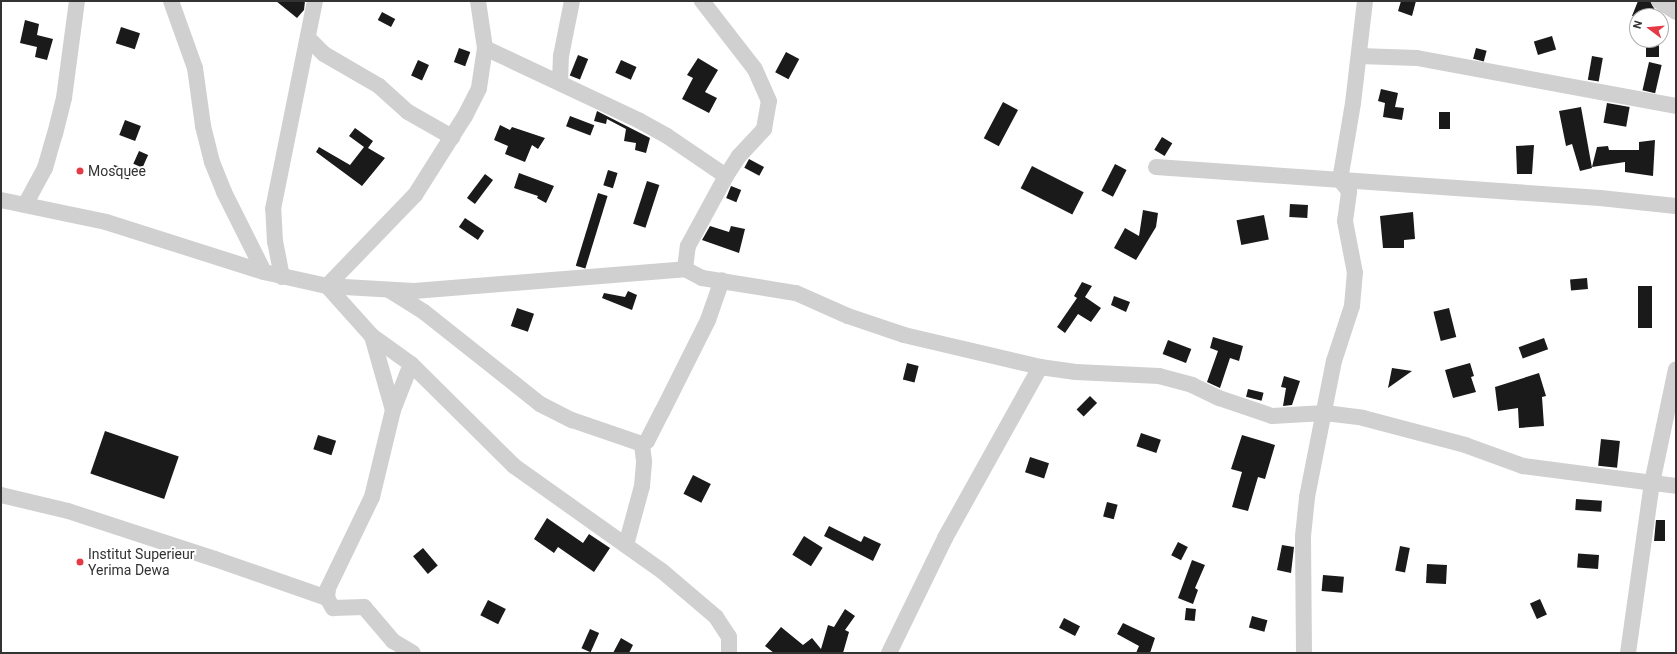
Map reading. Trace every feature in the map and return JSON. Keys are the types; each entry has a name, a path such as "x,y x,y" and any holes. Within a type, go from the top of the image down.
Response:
{"street":[{"path":"25,205 46,168 55,134 64,98 77,1"},
{"path":"171,1 195,68 203,126 212,162 264,272"},
{"path":"282,277 275,242 273,209 315,1"},
{"path":"327,286 414,195 452,137 479,88 485,48 478,1"},
{"path":"560,83 561,56 572,1"},
{"path":"685,269 688,246 726,176 739,156 764,129 769,101 754,68 702,1"},
{"path":"1304,653 1303,536 1307,497 1325,414 1334,361 1352,306 1355,273 1345,221 1349,191 1340,180 1359,56 1365,1"},
{"path":"1659,1 1676,12"},
{"path":"308,38 324,54 379,86 408,112 452,137"},
{"path":"485,48 660,132 726,176"},
{"path":"1359,56 1417,58 1676,106"},
{"path":"1156,166 1600,198 1676,206"},
{"path":"1,200 106,222 264,272 327,286 389,290 467,288 572,276 658,273 685,269 702,278 796,293 848,316 904,335 1040,367 1076,372 1159,376 1192,385 1226,401 1272,416 1325,414 1363,418 1418,431 1465,445 1523,466 1676,486"},
{"path":"642,444 647,440 662,412 708,320 722,280"},
{"path":"327,286 372,336 411,364 514,466 626,545 716,618 729,637 729,653"},
{"path":"389,290 424,312 540,404 572,420 642,444"},
{"path":"372,336 393,410"},
{"path":"411,364 393,410 372,497 328,588 327,598 333,608 364,607 393,641 413,653"},
{"path":"889,653 945,538 1040,367"},
{"path":"1628,653 1652,483 1676,368"},
{"path":"626,545 642,486 644,461 642,444"},
{"path":"1,495 68,511 327,598"}],"building":[{"path":"276,1 305,1 304,10 297,18"},
{"path":"1401,1 1416,1 1412,16 1398,11"},
{"path":"1638,1 1650,1 1654,8 1635,8"},
{"path":"382,12 395,19 391,27 378,20"},
{"path":"25,20 39,24 37,35 53,39 47,60 35,57 37,47 20,43"},
{"path":"121,27 140,33 135,49 116,43"},
{"path":"1552,36 1556,49 1538,55 1534,42"},
{"path":"459,48 470,52 465,66 454,62"},
{"path":"1476,48 1487,51 1484,61 1473,59"},
{"path":"1646,48 1659,48 1659,57 1646,57"},
{"path":"786,52 799,59 788,79 775,72"},
{"path":"578,55 588,59 580,80 570,75"},
{"path":"1592,56 1603,58 1599,82 1588,80"},
{"path":"698,58 718,70 705,92 717,98 709,113 682,99 693,78 687,75"},
{"path":"418,60 429,65 422,80 411,76"},
{"path":"621,60 637,67 631,80 615,73"},
{"path":"1649,62 1662,65 1655,93 1642,90"},
{"path":"1381,89 1398,93 1395,107 1404,108 1402,120 1383,117 1385,103 1378,101"},
{"path":"1003,102 1018,110 999,146 984,138"},
{"path":"1607,103 1630,107 1626,127 1604,123"},
{"path":"1581,107 1592,168 1580,171 1572,144 1566,146 1559,111"},
{"path":"597,111 650,138 646,153 635,150 636,143 624,141 626,129 607,119 606,124 594,121"},
{"path":"1439,112 1450,112 1450,129 1439,129"},
{"path":"570,116 594,125 590,136 566,126"},
{"path":"125,120 141,126 135,141 119,135"},
{"path":"500,125 510,130 512,127 545,138 538,149 532,145 525,162 505,154 508,146 494,140"},
{"path":"355,128 373,141 368,148 385,158 362,186 316,152 319,147 350,165 364,147 349,136"},
{"path":"1162,137 1172,143 1165,156 1154,150"},
{"path":"1655,140 1653,176 1625,172 1625,162 1592,167 1597,147 1608,146 1609,150 1639,150 1639,142"},
{"path":"1534,145 1532,174 1517,174 1516,146"},
{"path":"139,151 148,155 142,168 133,164"},
{"path":"749,159 764,167 759,176 744,168"},
{"path":"1115,164 1127,170 1113,197 1101,191"},
{"path":"114,165 131,170 129,180 111,175"},
{"path":"1032,166 1084,192 1072,215 1021,188"},
{"path":"608,170 618,173 613,188 603,185"},
{"path":"519,173 554,186 546,203 537,198 538,196 514,188"},
{"path":"485,174 493,180 475,204 467,198"},
{"path":"647,181 659,185 645,228 633,224"},
{"path":"731,186 741,190 736,202 726,198"},
{"path":"598,193 608,196 585,269 576,266"},
{"path":"1290,204 1308,205 1307,218 1289,217"},
{"path":"1143,210 1158,213 1156,227 1136,260 1114,248 1125,228 1139,236"},
{"path":"1413,212 1415,239 1404,240 1404,248 1383,248 1380,216"},
{"path":"1264,215 1269,240 1241,245 1237,220"},
{"path":"465,218 484,231 478,240 459,227"},
{"path":"710,226 729,232 731,226 745,229 739,253 702,240"},
{"path":"1587,278 1588,289 1571,290 1570,279"},
{"path":"1082,282 1092,286 1085,297 1101,308 1091,322 1078,314 1065,333 1057,327 1077,298 1074,296"},
{"path":"1638,286 1652,286 1652,328 1638,328"},
{"path":"628,291 637,295 632,310 602,298 604,293 625,297"},
{"path":"1114,296 1130,302 1126,312 1111,305"},
{"path":"517,308 534,314 528,332 511,326"},
{"path":"1449,308 1456,337 1441,341 1433,312"},
{"path":"1213,337 1243,346 1239,361 1230,358 1220,388 1207,382 1218,351 1210,348"},
{"path":"1544,338 1548,349 1523,359 1519,347"},
{"path":"1168,340 1191,349 1186,363 1163,354"},
{"path":"907,363 919,366 915,382 903,379"},
{"path":"1470,363 1474,376 1471,377 1476,392 1453,398 1445,370"},
{"path":"1392,368 1412,371 1388,388"},
{"path":"1539,373 1546,396 1542,397 1544,426 1519,428 1518,408 1498,411 1495,387"},
{"path":"1284,376 1300,381 1292,405 1283,406 1286,388 1281,387"},
{"path":"1248,389 1264,393 1262,401 1246,397"},
{"path":"1090,396 1097,403 1084,417 1077,409"},
{"path":"105,431 179,456 164,499 90,474"},
{"path":"1141,433 1161,440 1156,453 1136,446"},
{"path":"318,435 336,441 331,455 313,449"},
{"path":"1242,435 1275,445 1265,479 1258,477 1248,511 1232,507 1242,472 1231,469"},
{"path":"1601,439 1620,441 1617,468 1598,466"},
{"path":"1030,457 1049,463 1044,478 1025,472"},
{"path":"693,475 711,484 701,503 683,494"},
{"path":"1576,499 1602,501 1601,512 1575,510"},
{"path":"1107,502 1118,505 1114,519 1103,516"},
{"path":"547,518 583,543 589,534 610,548 594,572 558,547 554,553 534,539"},
{"path":"1656,520 1665,520 1665,541 1654,541"},
{"path":"829,526 861,542 864,536 881,544 873,561 824,536"},
{"path":"804,536 823,548 811,566 792,555"},
{"path":"1178,542 1188,547 1181,560 1171,555"},
{"path":"1282,545 1294,547 1291,573 1277,570"},
{"path":"1400,546 1410,548 1405,572 1395,571"},
{"path":"423,548 438,566 428,574 413,556"},
{"path":"1578,554 1599,555 1598,569 1577,568"},
{"path":"1192,560 1205,565 1195,588 1198,590 1193,604 1178,598"},
{"path":"1427,564 1447,565 1446,584 1426,583"},
{"path":"1323,575 1344,577 1343,593 1322,591"},
{"path":"1540,599 1547,615 1537,619 1530,603"},
{"path":"488,600 506,609 498,624 480,615"},
{"path":"1186,608 1196,609 1195,621 1185,620"},
{"path":"845,609 855,616 845,630 849,632 843,653 774,653 765,646 781,627 803,645 812,638 821,649 828,625 834,627"},
{"path":"1252,616 1267,620 1264,632 1249,628"},
{"path":"1064,618 1080,626 1075,636 1059,628"},
{"path":"1123,623 1155,638 1150,653 1136,653 1139,646 1117,634"},
{"path":"590,629 599,633 591,652 581,648"},
{"path":"621,638 633,645 629,653 613,653"}],"place":[{"name":"Mosquee","path":"80,171"},
{"name":"Institut Superieur Yerima Dewa","path":"80,562"}]}
